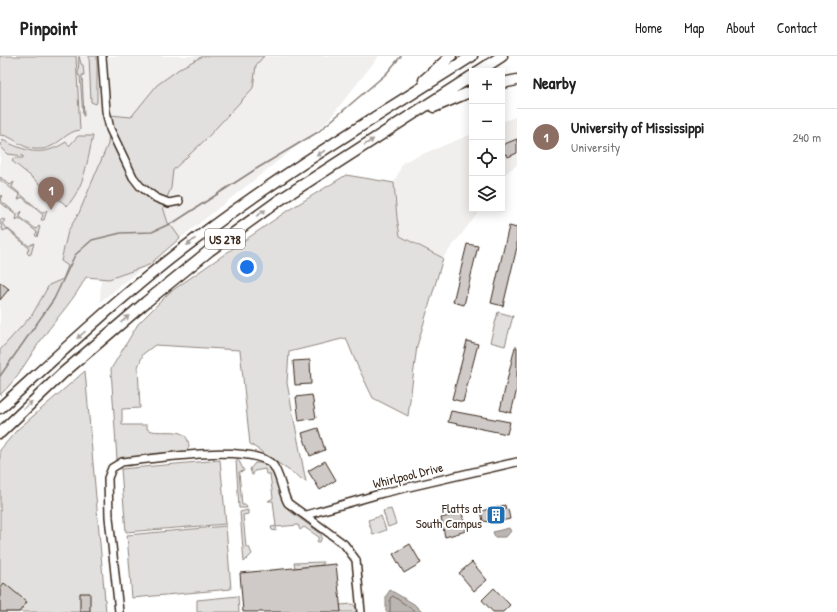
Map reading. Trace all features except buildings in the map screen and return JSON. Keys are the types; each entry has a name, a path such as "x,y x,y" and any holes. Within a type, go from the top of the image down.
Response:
{"highway":[{"path":"397,104 451,56"},
{"name":"US 278","path":"0,408 62,351 196,238 260,193 472,56"},
{"path":"484,68 502,56"},
{"name":"US 278","path":"0,433 63,373 208,250 278,202 469,78"},
{"path":"505,82 517,80"},
{"path":"398,124 450,99 469,93"}],"street":[{"path":"102,56 106,92 106,111 110,129 133,177 140,186 156,198 169,202 179,201"},
{"path":"119,612 108,492 109,472 116,465 122,462 196,453 233,454 263,459 272,465 277,472 283,494 288,503 344,544 352,553 356,560 361,612"},
{"name":"Whirlpool Drive","path":"306,515 383,493 517,462"}],"shaded area":[{"path":"0,56 379,56 326,123 100,302 102,242 0,369"},
{"path":"0,56 76,56 80,130 70,133 48,148 43,149 29,148 10,138 0,135"},
{"path":"79,56 81,64 83,65 84,75 82,75 84,116 80,76 78,75"},
{"path":"89,56 97,56 96,104 91,102"},
{"path":"203,56 264,56 256,65 253,88 205,140 173,170 171,188 163,207 168,223 180,238 149,265 109,279 86,277 18,375 0,395 0,350 32,315 49,285 63,279 68,266 61,261 68,231 79,213 108,144 110,115 131,117 157,85 182,67"},
{"path":"517,116 517,165 505,174 505,140 505,121"},
{"path":"469,135 469,212 479,212 443,258 400,236 394,183 403,162"},
{"path":"78,136 93,136 82,182 67,206 12,161 14,158 23,158 23,156 8,154 1,147 2,140 26,150 49,150 66,142 69,146"},
{"path":"346,175 394,183 400,236 443,258 417,346 408,416 373,398 346,338 289,352 287,383 306,482 250,444 240,350 155,345 143,354 138,367 140,408 122,409 122,425 147,425 147,429 153,431 179,433 184,435 188,440 189,448 185,452 122,458 117,460 111,369 138,324 170,292 287,211"},
{"path":"0,177 10,185 14,182 12,187 43,213 47,210 44,220 41,220 43,215 22,197 18,200 20,195 0,180"},
{"path":"0,200 18,215 22,211 20,217 36,229 39,226 40,227 37,237 35,235 37,232 19,218 16,220 17,216 0,202"},
{"path":"1,219 5,220 2,224 29,246 34,243 31,254 29,255 27,252 29,248 7,229 3,231 0,222"},
{"path":"498,312 513,316 505,346 490,342"},
{"path":"85,371 106,612 0,612 0,450 17,430"},
{"path":"220,460 226,524 126,532 121,469"},
{"path":"236,460 239,461 244,471 239,472 242,505 246,505 247,508 239,508"},
{"path":"255,463 263,463 273,470 283,503 291,512 320,533 322,537 320,542 317,542 319,537 304,527 300,530 298,525 276,527 276,531 272,530 271,527 276,526 273,501 268,501 273,498 270,474 266,474 265,469 254,471 252,475 250,469"},
{"path":"391,509 396,524 388,527 383,511"},
{"path":"248,510 248,514 243,515 246,547 249,547 252,554 244,562 240,512"},
{"path":"381,516 386,530 373,535 368,520"},
{"path":"226,526 231,589 132,598 127,535"},
{"path":"323,562 323,565 295,568 294,563"},
{"path":"238,596 239,612 197,612 197,600"},
{"path":"353,604 357,612 341,612 340,605"}],"water":[{"path":"509,528 511,531 506,537 495,537 493,532"},
{"path":"390,590 414,604 422,612 386,612 386,596"}],"waterway":[{"path":"0,376 54,299 75,255 92,240 121,233 152,232 176,221 256,169 318,132 386,74 401,56"}],"place":[{"name":"University of Mississippi","path":"51,210"},
{"name":"Flatts at South Campus","path":"496,515"}]}
